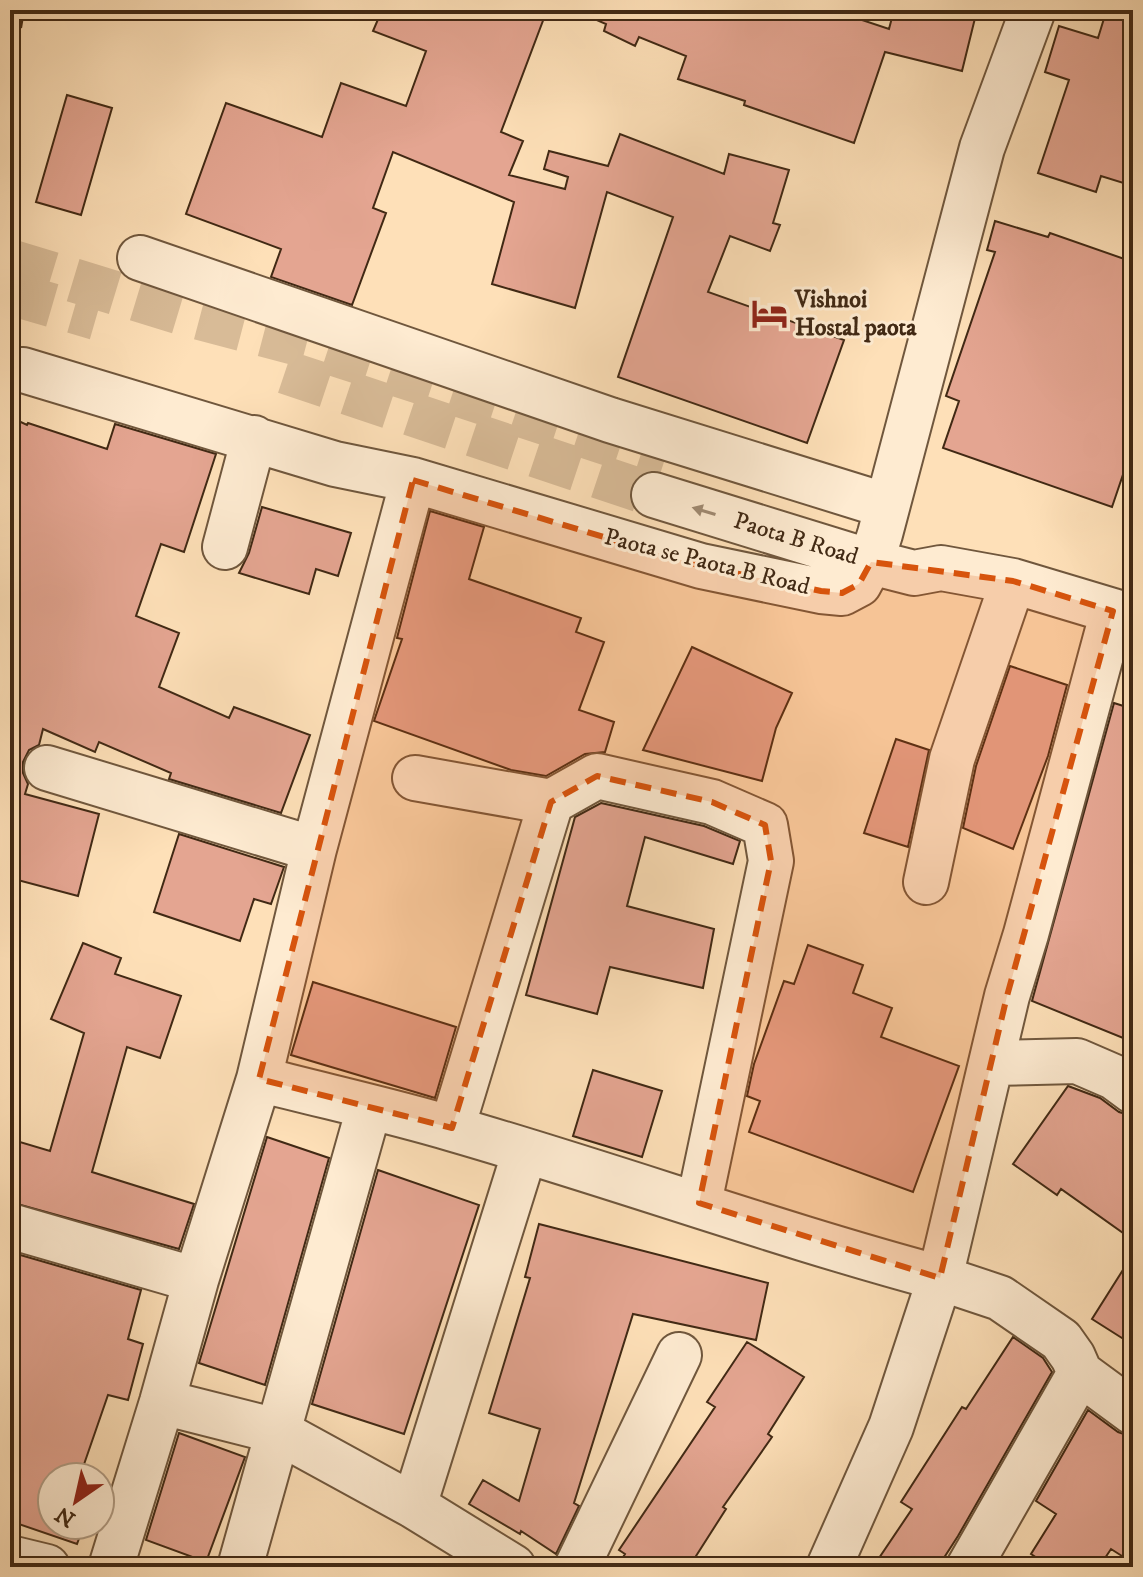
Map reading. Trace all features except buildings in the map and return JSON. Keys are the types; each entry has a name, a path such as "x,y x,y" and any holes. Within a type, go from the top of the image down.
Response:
{"street":[{"name":"Paota se Paota B Road","path":"23,370 335,464 413,480 701,566 842,593 859,584 879,534 982,148 1033,10"},
{"path":"140,258 610,420 879,534"},
{"path":"225,547 254,438"},
{"name":"Paota B Road","path":"659,478 879,534 919,550 941,568 1013,581 1123,614"},
{"path":"111,1567 259,1079 314,849 413,480"},
{"path":"926,882 952,759 1013,581"},
{"path":"829,1567 891,1427 940,1278 1007,996 1123,614"},
{"path":"47,768 314,849"},
{"path":"415,778 551,802 597,776 712,802 765,825 771,861 699,1203"},
{"path":"452,1128 551,802"},
{"path":"991,1063 1077,1061 1114,1077 1133,1091"},
{"path":"259,1079 452,1128 1000,1298 1061,1340 1080,1373 1133,1412"},
{"path":"240,1567 369,1108"},
{"path":"414,1506 525,1151"},
{"path":"10,1226 196,1280"},
{"path":"577,1567 679,1355"},
{"path":"969,1567 1080,1373"},
{"path":"162,1402 277,1431 414,1506 513,1567"},
{"path":"10,1558 47,1567"}],"highlighted area":[{"path":"413,480 701,566 821,591 842,593 859,584 871,562 1013,581 1113,611 1007,996 940,1278 699,1203 771,861 765,825 712,802 597,776 551,802 452,1128 259,1079"}],"tunnel":[{"path":"10,261 188,315 325,351 664,462"},
{"path":"10,293 96,318"},
{"path":"285,372 654,495"}],"railway":[{"path":"10,83 22,10"}],"place":[{"name":"Vishnoi Hostal paota","path":"769,314"}]}
